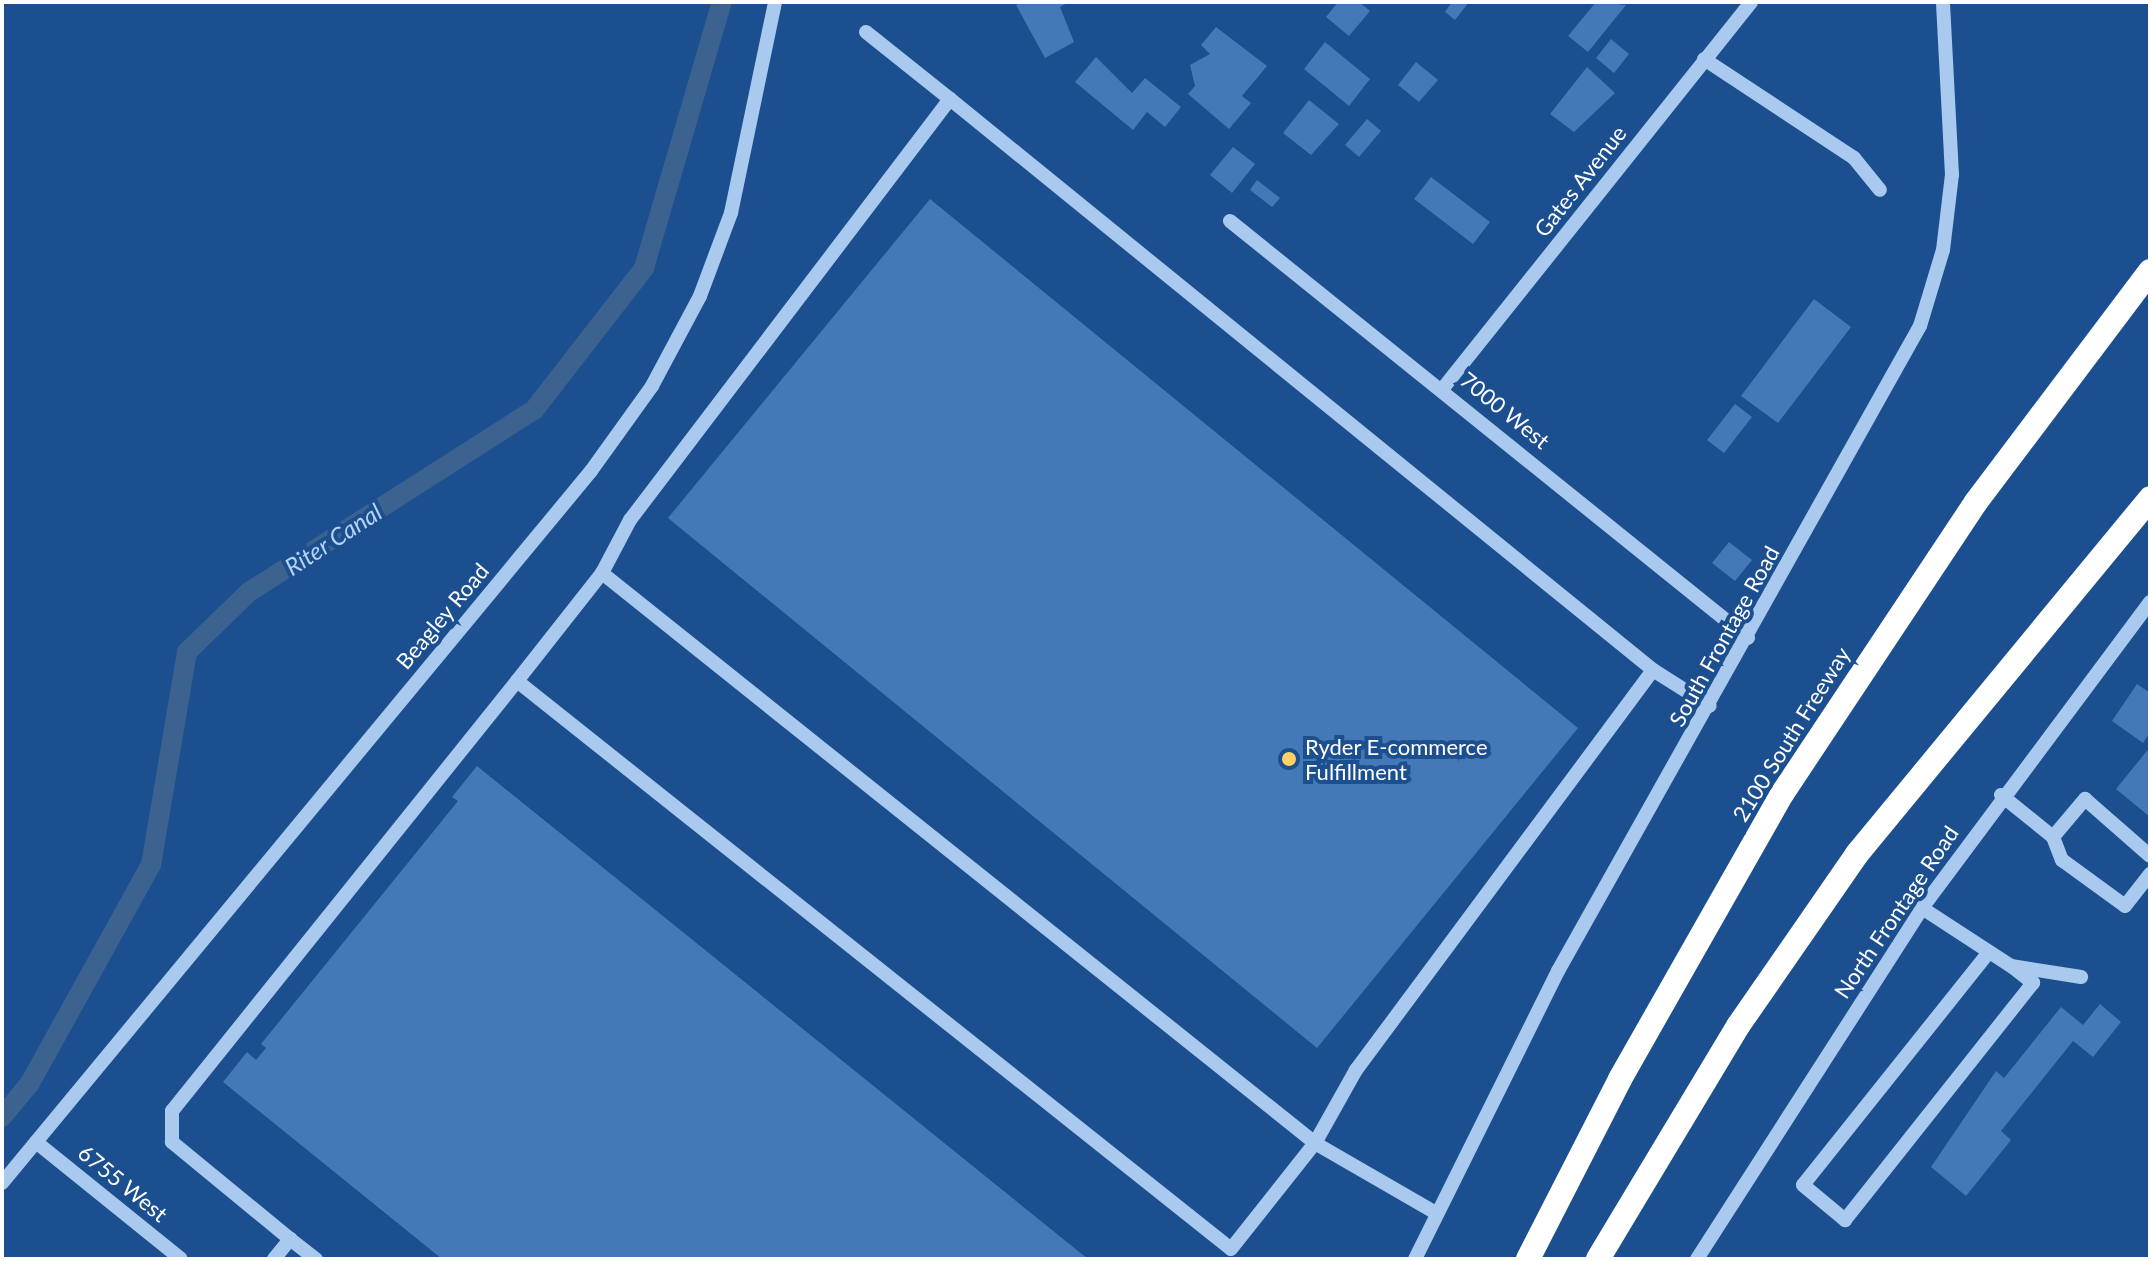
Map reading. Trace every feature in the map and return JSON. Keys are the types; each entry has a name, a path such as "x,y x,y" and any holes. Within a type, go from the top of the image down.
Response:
{"highway":[{"name":"2100 South Freeway","path":"1528,1259 1627,1066 1782,794 1967,514 2150,271"},
{"path":"1598,1259 1738,1026 1857,854 2150,498"}],"street":[{"name":"Beagley Road","path":"2,1183 591,471 652,386 700,296 731,213 775,2"},
{"name":"Gates Avenue","path":"1444,387 1751,2"},
{"name":"South Frontage Road","path":"1415,1259 1558,971 1897,375 1933,289 1952,175 1943,2"},
{"path":"866,32 1653,670 1710,706"},
{"path":"1704,59 1854,158 1880,190"},
{"path":"316,1259 172,1142 172,1111 602,573 630,520 950,99"},
{"name":"7000 West","path":"1230,221 1444,387 1748,638"},
{"path":"602,573 1315,1143 1436,1213"},
{"name":"North Frontage Road","path":"1697,1259 1922,908 2001,795 2150,602"},
{"path":"517,681 1237,1254 1315,1143 1356,1070 1653,670"},
{"path":"2001,795 2053,837 2062,860 2125,906 2150,874"},
{"path":"2053,837 2085,799 2150,856"},
{"path":"1922,908 2011,966 2033,983 1845,1220 1803,1185 1989,952"},
{"path":"2011,966 2081,977"},
{"name":"6755 West","path":"36,1142 181,1259"},
{"path":"274,1259 290,1239"}],"building":[{"path":"1023,2 1069,2 1060,7 1074,42 1045,58 1016,5"},
{"path":"1338,2 1359,2 1370,11 1349,36 1326,17"},
{"path":"1452,2 1469,2 1455,20 1445,12"},
{"path":"1596,2 1626,5 1588,52 1568,36"},
{"path":"1216,27 1267,66 1242,96 1251,103 1229,129 1188,94 1195,86 1190,65 1210,54 1201,45"},
{"path":"1611,39 1629,54 1614,73 1596,58"},
{"path":"1325,42 1370,79 1349,106 1304,69"},
{"path":"1096,57 1132,93 1145,78 1181,107 1165,127 1147,112 1133,130 1075,82"},
{"path":"1416,62 1438,80 1419,102 1398,85"},
{"path":"1587,67 1615,93 1574,132 1550,114"},
{"path":"1309,100 1339,124 1311,155 1283,133"},
{"path":"1367,119 1381,131 1359,157 1345,145"},
{"path":"1233,147 1255,164 1232,193 1210,175"},
{"path":"1431,177 1490,222 1473,244 1414,199"},
{"path":"1257,180 1280,198 1272,207 1250,190"},
{"path":"930,199 1578,728 1317,1048 668,518"},
{"path":"1814,299 1851,327 1778,423 1741,396"},
{"path":"1735,404 1752,417 1724,453 1707,440"},
{"path":"1729,542 1752,560 1735,581 1712,563"},
{"path":"2137,684 2150,693 2150,732 2143,743 2112,721"},
{"path":"2150,747 2150,817 2116,789"},
{"path":"477,766 1088,1259 442,1259 223,1082 247,1052 256,1060 266,1048 261,1044 458,801 452,797"},
{"path":"2100,1004 2121,1022 2093,1057 2073,1041 2001,1131 2011,1140 1966,1196 1931,1167 1996,1071 2004,1078 2061,1007 2083,1025"}],"waterway":[{"name":"Riter Canal","path":"2,1117 30,1083 151,865 187,652 249,592 534,410 644,268 722,2"}],"place":[{"name":"Ryder E-commerce Fulfillment","path":"1289,759"}]}
